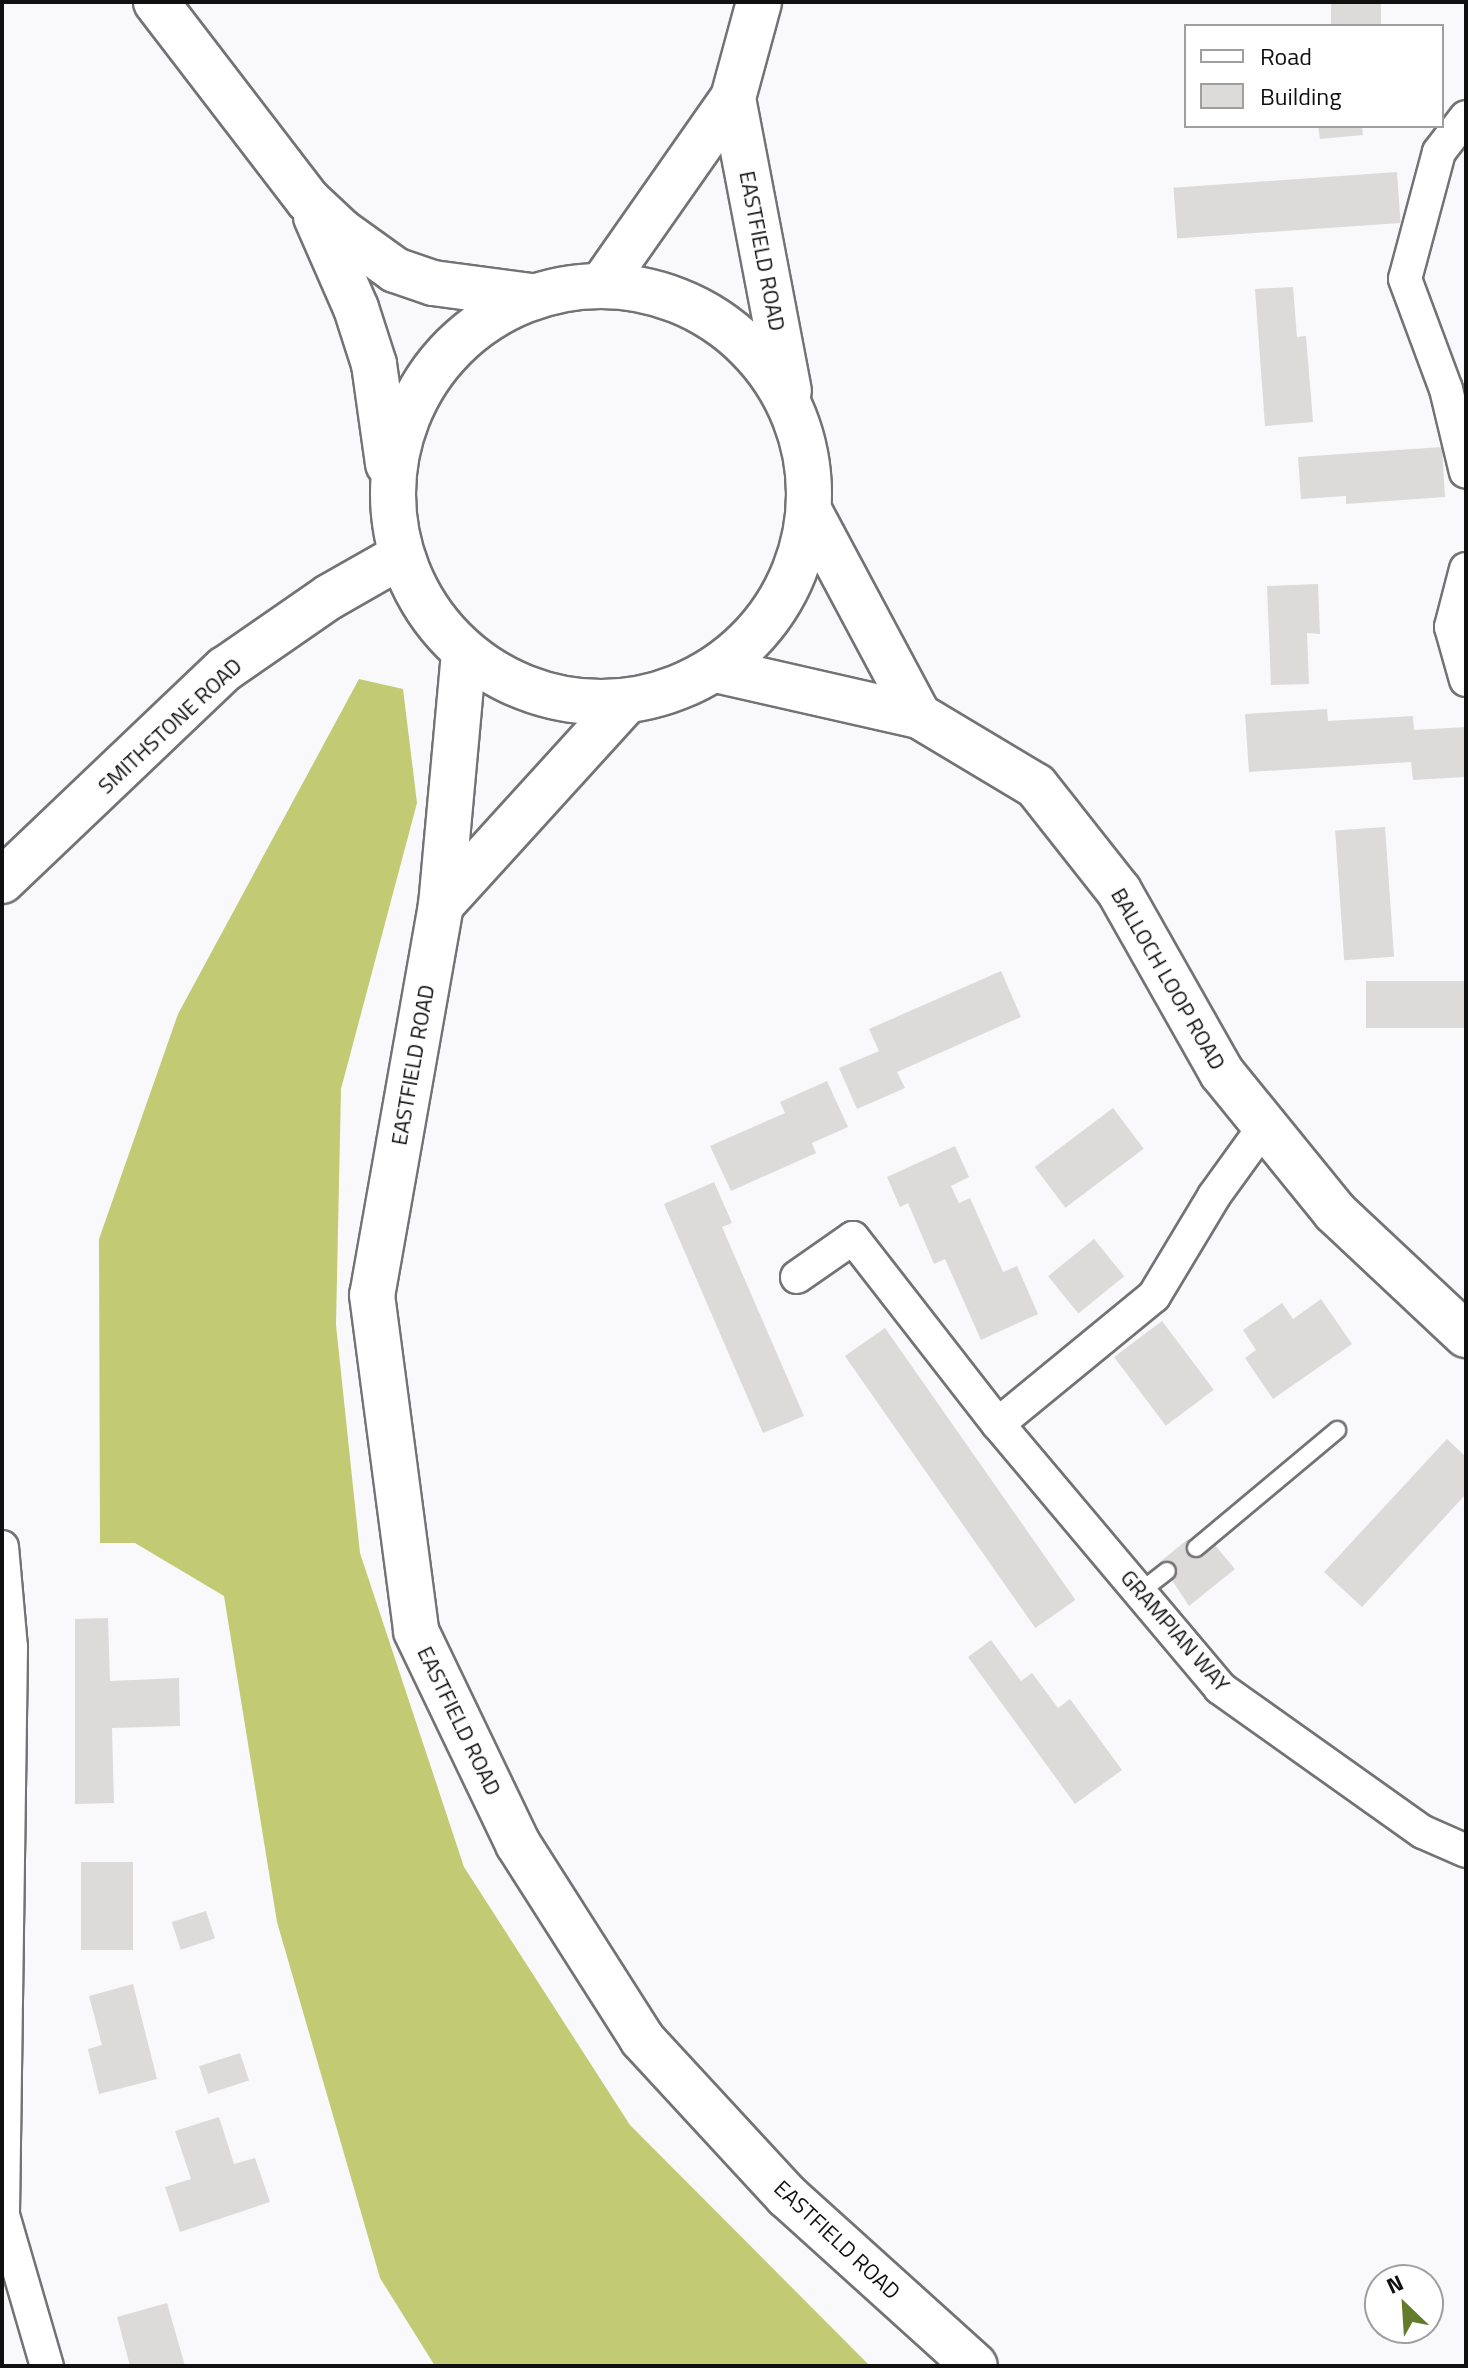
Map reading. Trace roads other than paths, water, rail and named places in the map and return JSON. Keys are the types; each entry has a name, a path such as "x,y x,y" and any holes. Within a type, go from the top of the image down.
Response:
{"main road":[{"path":"156,2 308,200 356,308 374,364 392,497 396,559 423,604 464,653 509,683 565,700 625,703 716,670 773,615 796,574 811,514 807,450 791,404 761,358 699,309 661,293 602,285 531,296 433,283 395,270 308,200"},
{"name":"EASTFIELD ROAD","path":"602,285 733,98 759,2"},
{"name":"EASTFIELD ROAD","path":"733,98 791,404"},
{"path":"392,497 394,465 415,399 453,346 531,296"},
{"path":"811,514 919,716"},
{"name":"SMITHSTONE ROAD","path":"13,871 225,669 329,597 396,559"},
{"name":"EASTFIELD ROAD","path":"464,653 441,905 372,1295 416,1631 518,1844 642,2039 787,2196 975,2366"},
{"name":"BALLOCH LOOP ROAD","path":"716,670 919,716 1036,786 1119,891 1222,1073 1335,1212 1466,1335"},
{"path":"441,905 625,703"}],"street":[{"path":"1466,117 1439,152 1405,279 1446,389 1466,472"},
{"path":"1466,569 1451,627 1466,680"},
{"path":"998,1424 1154,1296 1214,1196 1266,1124"},
{"name":"GRAMPIAN WAY","path":"797,1277 853,1238 998,1424 1220,1688 1423,1832 1466,1851"},
{"path":"2,1547 11,1647 3,2215 47,2366"}],"lane":[{"path":"1196,1548 1337,1430"},
{"path":"1140,1592 1167,1571"}]}
